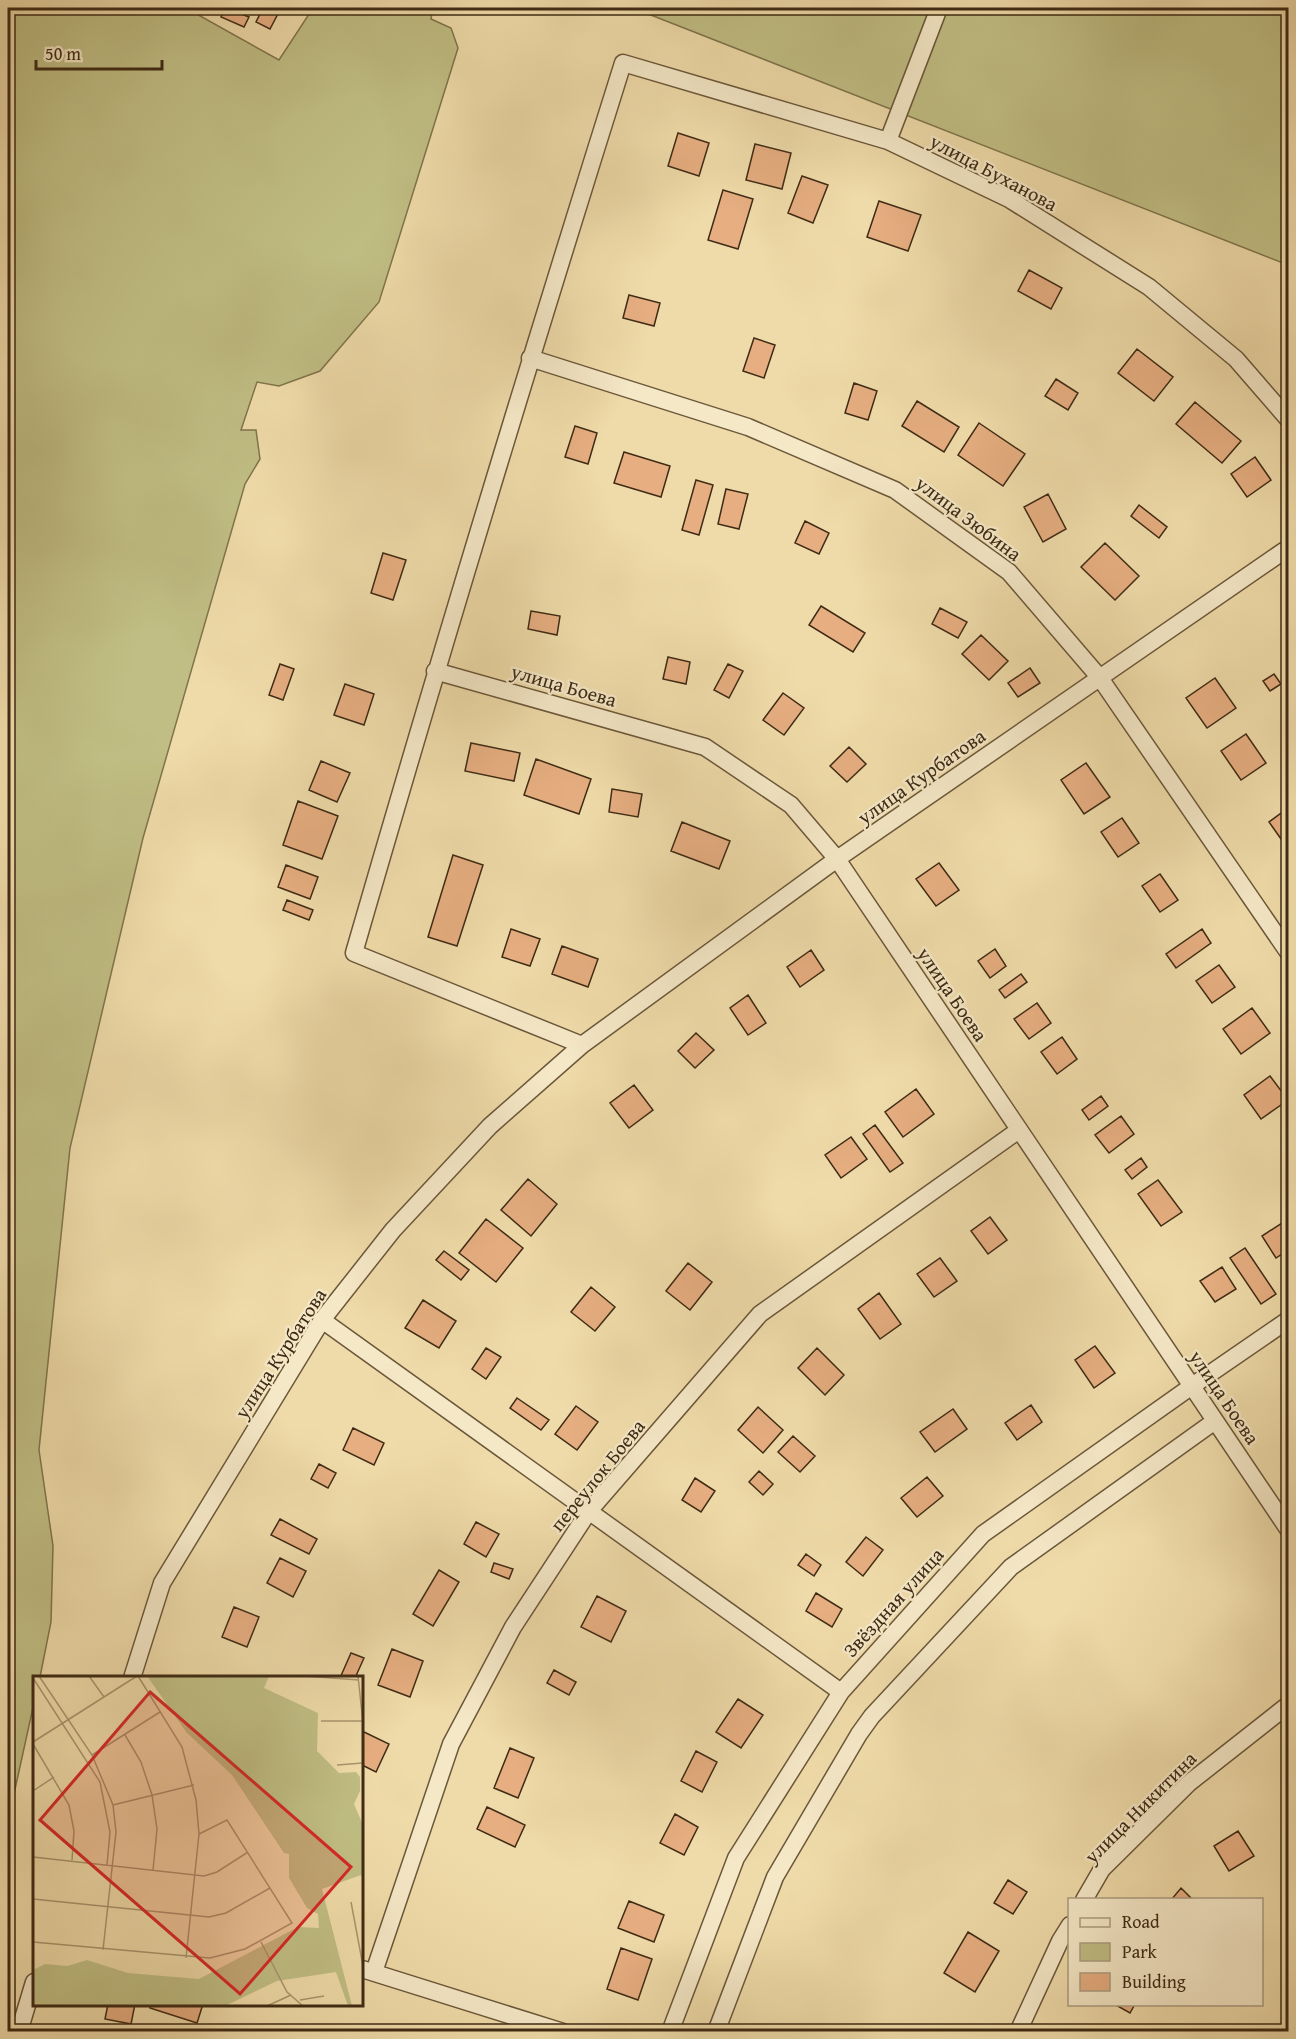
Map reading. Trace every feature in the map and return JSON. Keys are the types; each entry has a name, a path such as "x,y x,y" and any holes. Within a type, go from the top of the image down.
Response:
{"street":[{"path":"888,141 939,8"},
{"name":"улица Буханова","path":"530,358 623,63 888,141 1009,199 1149,287 1236,359 1288,418"},
{"path":"530,358 435,671 354,952 582,1045"},
{"name":"улица Зюбина","path":"530,358 748,427 895,490 1009,572 1100,678 1288,952"},
{"name":"улица Курбатова","path":"132,1676 162,1583 322,1320 393,1230 490,1126 582,1045 837,860 1288,548"},
{"name":"улица Боева","path":"435,671 705,747 791,805 837,860 1288,1529"},
{"name":"переулок Боева","path":"368,1970 451,1744 513,1627 589,1511 760,1314 1019,1130"},
{"path":"322,1320 841,1692"},
{"name":"Звёздная улица","path":"670,2031 736,1858 841,1692 983,1534 1288,1320"},
{"path":"716,2031 775,1877 872,1716 1011,1567 1215,1421"},
{"name":"улица Никитина","path":"1085,1898 1102,1869 1189,1783 1288,1706"},
{"path":"1017,2031 1068,1928"},
{"path":"368,1970 563,2031"},
{"path":"19,2031 33,1985"}],"green space":[{"path":"8,8 186,8 279,60 313,8 433,8 431,19 451,28 458,48 379,302 320,371 279,386 257,382 241,430 256,430 260,459 245,484 143,838 70,1148 39,1450 53,1546 51,1622 40,1676 33,1676 33,1708 8,1821"},
{"path":"633,8 1288,8 1288,265"}],"building":[{"path":"226,8 249,17 244,27 221,17"},
{"path":"263,8 281,8 270,29 256,22"},
{"path":"678,133 709,143 699,176 668,166"},
{"path":"755,144 791,153 782,189 746,180"},
{"path":"802,176 828,185 813,223 788,213"},
{"path":"723,190 753,199 738,249 708,240"},
{"path":"879,201 921,215 908,251 867,237"},
{"path":"1029,270 1062,288 1051,309 1018,291"},
{"path":"629,295 660,303 654,326 623,318"},
{"path":"754,338 775,345 764,378 743,371"},
{"path":"1137,349 1173,377 1154,401 1118,373"},
{"path":"1056,379 1078,393 1068,410 1045,396"},
{"path":"854,383 877,391 868,420 845,413"},
{"path":"917,401 959,427 944,452 902,426"},
{"path":"1195,402 1241,441 1222,463 1176,424"},
{"path":"979,423 1025,454 1003,486 958,455"},
{"path":"575,426 597,433 588,464 565,457"},
{"path":"624,452 670,466 661,497 614,483"},
{"path":"1255,457 1271,480 1247,497 1231,474"},
{"path":"696,480 713,485 699,535 682,530"},
{"path":"726,489 748,494 739,529 718,524"},
{"path":"1048,494 1066,529 1043,542 1024,507"},
{"path":"1139,505 1167,527 1159,538 1131,516"},
{"path":"805,521 829,533 819,554 795,543"},
{"path":"1105,543 1139,576 1115,600 1081,567"},
{"path":"383,553 406,560 393,600 371,593"},
{"path":"821,606 865,633 853,652 809,625"},
{"path":"940,608 967,622 958,638 932,624"},
{"path":"531,611 560,616 557,635 528,629"},
{"path":"981,635 1008,661 989,680 962,654"},
{"path":"668,657 690,662 686,684 663,679"},
{"path":"280,664 294,669 283,700 269,695"},
{"path":"728,664 743,671 729,698 714,690"},
{"path":"1030,668 1040,683 1018,697 1008,683"},
{"path":"1274,674 1281,684 1270,691 1263,681"},
{"path":"1215,678 1236,708 1207,728 1186,698"},
{"path":"345,684 374,694 364,725 334,715"},
{"path":"783,693 804,708 784,735 763,720"},
{"path":"1246,734 1266,763 1241,780 1221,751"},
{"path":"471,743 520,753 514,781 465,771"},
{"path":"849,747 866,764 847,782 830,766"},
{"path":"536,759 591,779 579,814 524,795"},
{"path":"321,761 350,773 337,802 309,790"},
{"path":"1086,763 1110,797 1084,814 1061,780"},
{"path":"612,789 642,794 638,817 609,812"},
{"path":"298,801 338,816 322,859 283,845"},
{"path":"1288,808 1288,844 1286,846 1269,822"},
{"path":"1122,818 1139,843 1118,857 1101,832"},
{"path":"682,822 730,841 719,869 671,851"},
{"path":"453,855 483,865 457,946 428,937"},
{"path":"939,863 959,890 936,906 916,879"},
{"path":"286,865 318,877 310,899 278,887"},
{"path":"1160,874 1178,900 1160,912 1142,886"},
{"path":"287,900 313,910 309,920 283,910"},
{"path":"511,929 540,939 530,966 502,957"},
{"path":"1202,929 1211,943 1176,968 1166,954"},
{"path":"562,946 598,959 588,987 552,974"},
{"path":"995,949 1006,966 990,978 978,961"},
{"path":"811,950 824,970 800,987 787,967"},
{"path":"1219,965 1235,987 1212,1003 1196,981"},
{"path":"1021,974 1027,982 1005,998 999,990"},
{"path":"748,995 766,1023 748,1035 730,1008"},
{"path":"1037,1003 1051,1023 1029,1039 1014,1019"},
{"path":"1252,1008 1270,1033 1241,1054 1223,1029"},
{"path":"696,1033 714,1050 695,1068 678,1051"},
{"path":"1062,1037 1077,1059 1057,1074 1041,1052"},
{"path":"1270,1076 1288,1100 1261,1119 1244,1095"},
{"path":"634,1085 653,1110 629,1128 610,1103"},
{"path":"916,1089 934,1114 903,1137 885,1112"},
{"path":"1101,1096 1108,1106 1089,1120 1082,1110"},
{"path":"1121,1116 1134,1134 1109,1153 1095,1135"},
{"path":"875,1125 903,1163 890,1172 863,1134"},
{"path":"851,1137 867,1159 841,1178 825,1155"},
{"path":"1141,1158 1147,1167 1132,1179 1125,1170"},
{"path":"528,1179 557,1204 531,1236 501,1210"},
{"path":"1158,1180 1182,1212 1161,1226 1138,1194"},
{"path":"990,1217 1007,1240 988,1254 971,1231"},
{"path":"486,1219 523,1248 496,1282 459,1253"},
{"path":"1285,1221 1288,1227 1288,1250 1276,1258 1262,1236"},
{"path":"1245,1248 1276,1294 1261,1304 1230,1258"},
{"path":"444,1251 469,1270 461,1280 436,1260"},
{"path":"940,1258 957,1281 934,1297 917,1274"},
{"path":"688,1263 712,1282 690,1310 666,1291"},
{"path":"1222,1267 1236,1289 1215,1302 1200,1281"},
{"path":"591,1287 615,1307 595,1331 571,1312"},
{"path":"879,1293 901,1324 880,1339 858,1309"},
{"path":"423,1300 456,1321 439,1348 405,1328"},
{"path":"1095,1346 1115,1373 1094,1388 1075,1360"},
{"path":"486,1348 501,1357 486,1379 472,1369"},
{"path":"817,1348 844,1375 825,1395 798,1368"},
{"path":"517,1398 549,1420 541,1430 510,1408"},
{"path":"1031,1405 1042,1422 1017,1440 1005,1423"},
{"path":"576,1406 598,1422 577,1450 555,1434"},
{"path":"758,1407 783,1430 763,1453 738,1430"},
{"path":"953,1409 967,1429 935,1452 920,1432"},
{"path":"353,1428 384,1443 374,1465 343,1450"},
{"path":"793,1436 815,1456 800,1472 778,1452"},
{"path":"319,1464 336,1473 328,1488 311,1479"},
{"path":"759,1471 773,1484 763,1495 749,1482"},
{"path":"927,1477 943,1496 917,1517 901,1498"},
{"path":"695,1478 715,1491 701,1512 682,1500"},
{"path":"280,1519 317,1539 309,1554 271,1535"},
{"path":"476,1522 499,1534 486,1557 464,1544"},
{"path":"866,1537 883,1550 863,1576 846,1562"},
{"path":"806,1554 821,1565 814,1576 798,1565"},
{"path":"280,1558 306,1571 293,1597 267,1583"},
{"path":"494,1563 513,1569 509,1579 491,1572"},
{"path":"439,1570 459,1582 433,1626 413,1614"},
{"path":"816,1593 842,1609 832,1627 806,1611"},
{"path":"597,1596 626,1611 611,1642 581,1627"},
{"path":"234,1607 259,1617 247,1647 222,1637"},
{"path":"392,1649 423,1661 410,1697 378,1685"},
{"path":"351,1653 364,1658 356,1676 341,1676"},
{"path":"554,1670 576,1682 569,1695 547,1683"},
{"path":"738,1699 763,1715 741,1748 716,1732"},
{"path":"363,1731 389,1744 376,1772 363,1766"},
{"path":"510,1748 534,1758 518,1798 494,1788"},
{"path":"696,1751 717,1762 702,1792 681,1781"},
{"path":"487,1807 525,1825 515,1847 477,1829"},
{"path":"675,1814 698,1827 684,1855 660,1843"},
{"path":"1238,1831 1254,1856 1229,1871 1214,1846"},
{"path":"1008,1880 1027,1892 1013,1914 994,1903"},
{"path":"1181,1888 1191,1898 1173,1898"},
{"path":"629,1901 664,1915 654,1942 618,1928"},
{"path":"968,1932 999,1951 975,1992 944,1973"},
{"path":"621,1948 652,1959 638,2000 607,1989"},
{"path":"108,2006 135,2006 131,2024 105,2019"},
{"path":"150,2006 202,2006 197,2023 150,2008"},
{"path":"1118,2006 1134,2006 1130,2013"},
{"path":"1283,2022 1288,2025 1288,2032 1277,2032"}]}
